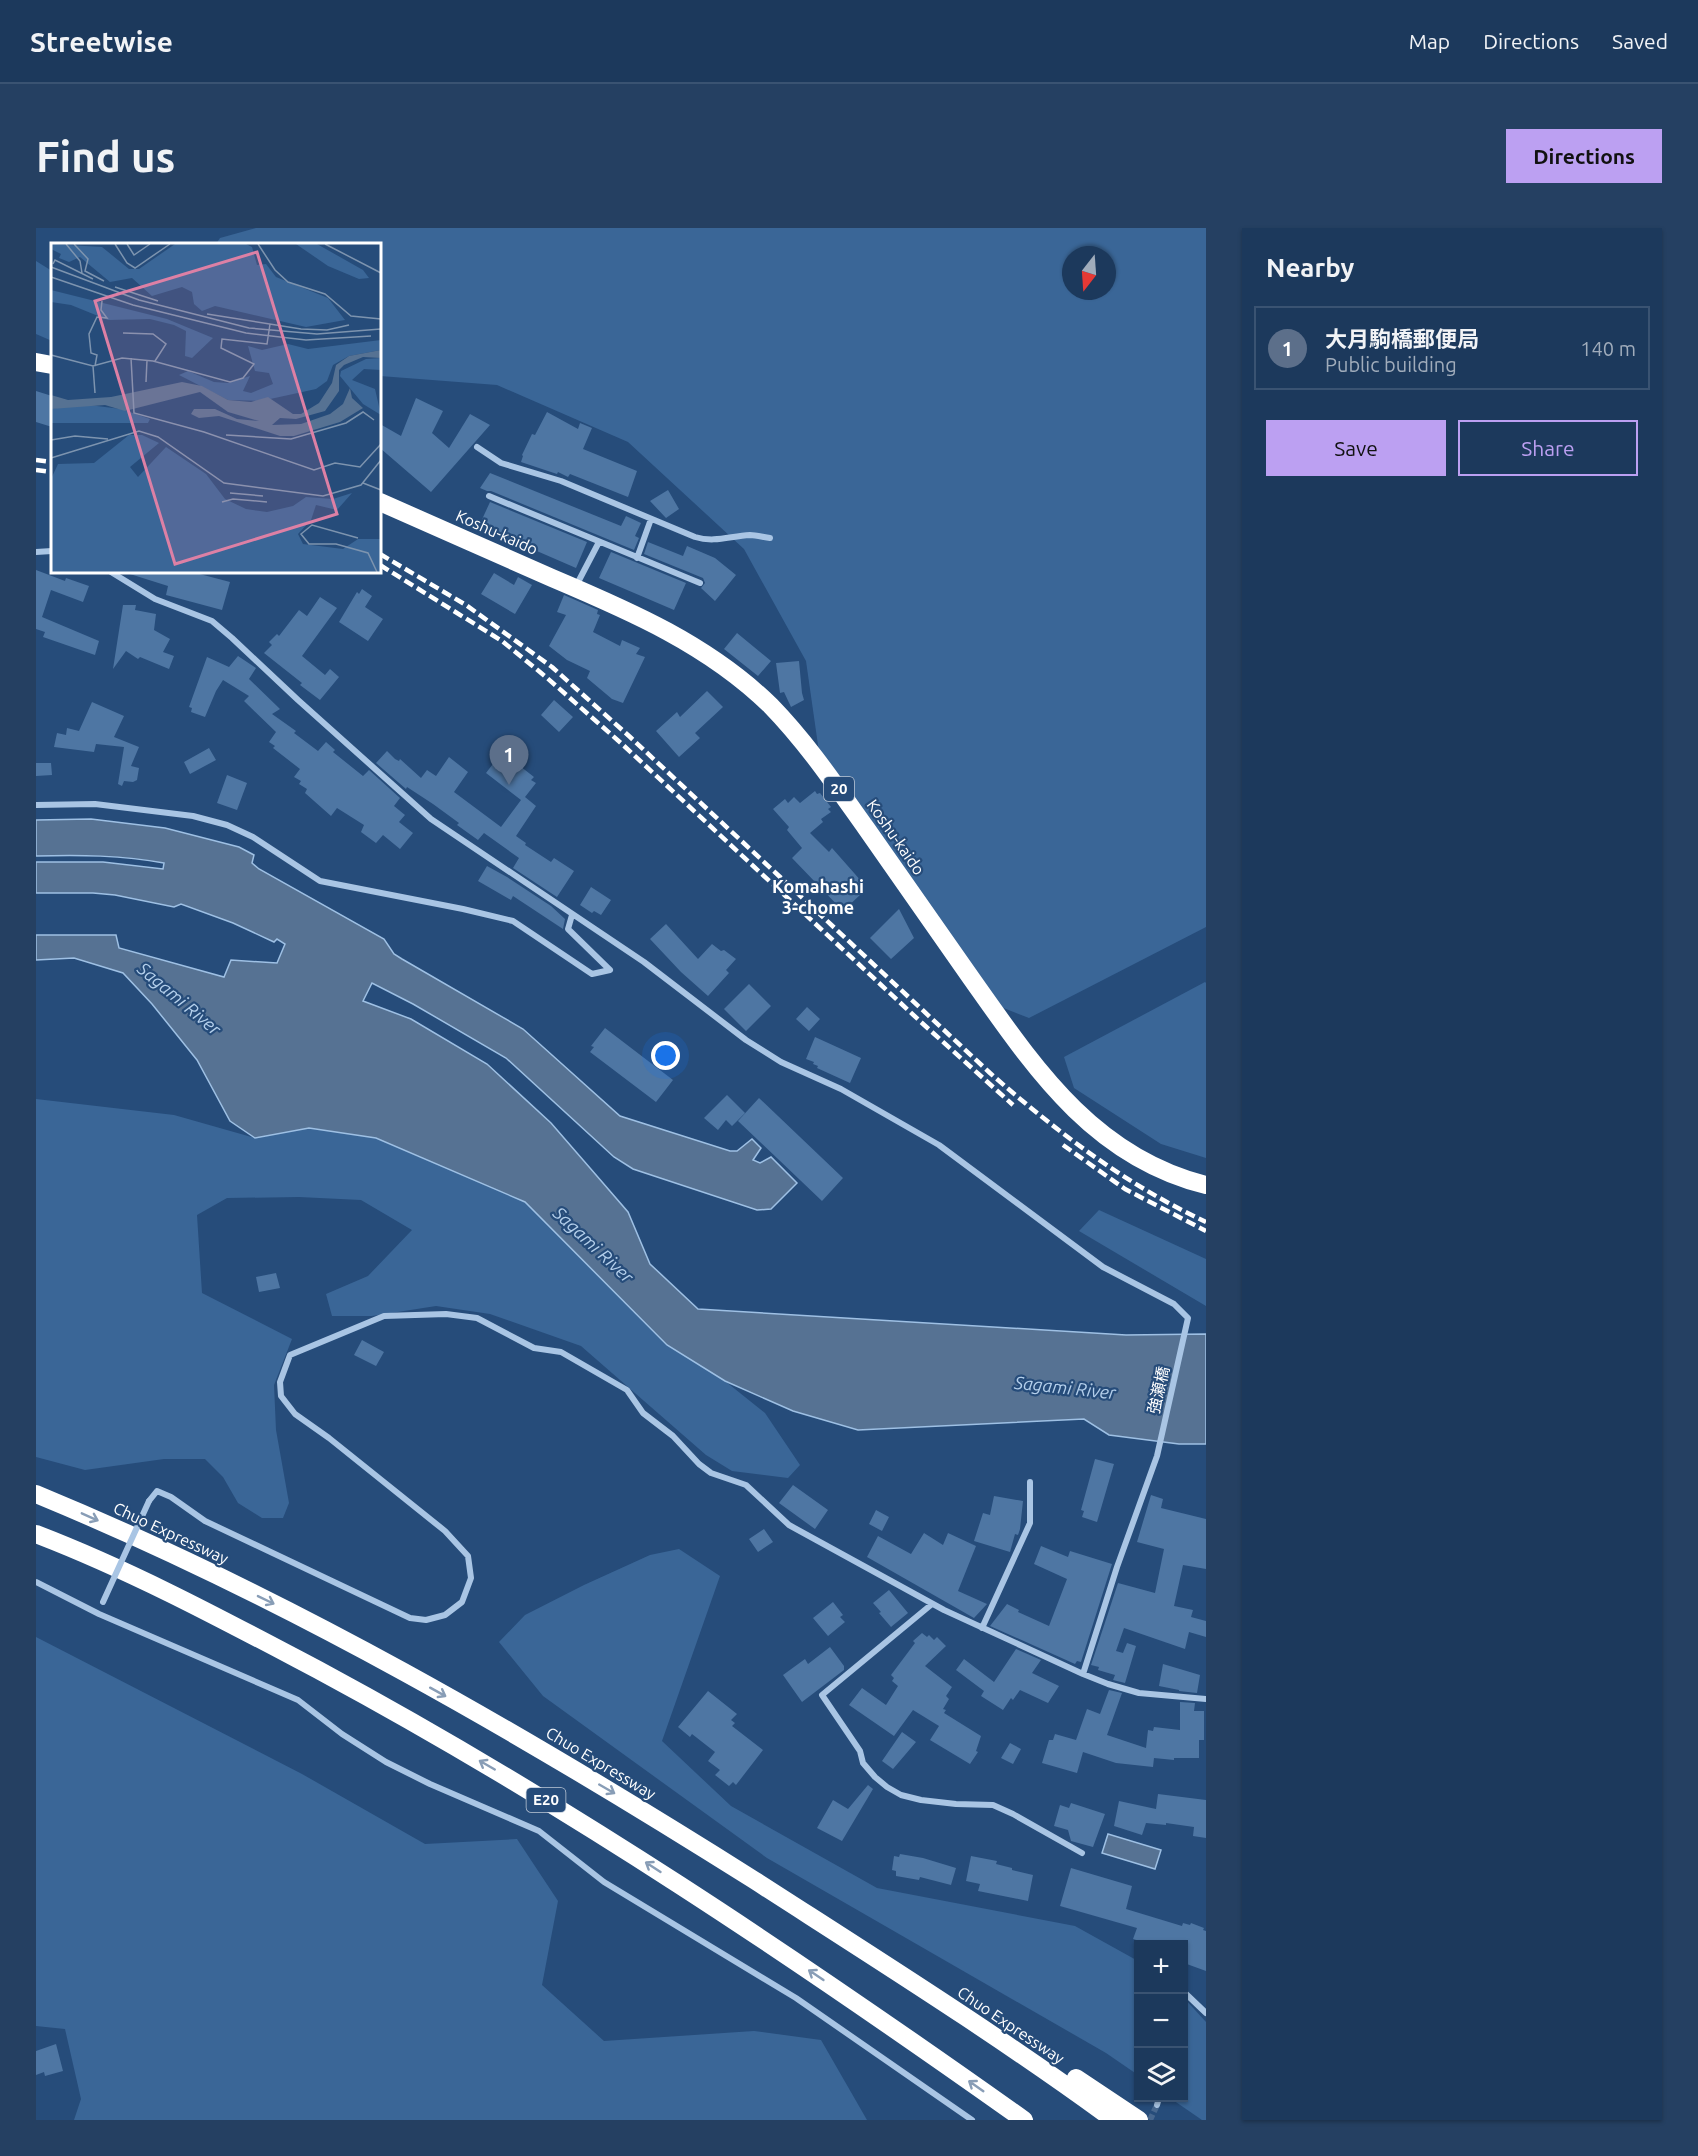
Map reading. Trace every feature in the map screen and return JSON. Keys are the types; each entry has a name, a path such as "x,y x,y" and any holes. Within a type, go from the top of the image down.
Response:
{"highway":[{"path":"36,362 51,365"},
{"name":"Koshu-kaido","path":"381,502 652,622 687,641 720,663 770,705 818,760 1018,1044 1063,1098 1089,1124 1142,1161 1178,1178 1206,1185"},
{"name":"Chuo Expressway","path":"36,1494 158,1547 291,1612 398,1669 638,1808 964,2016 1114,2120"},
{"name":"E20","path":"36,1534 136,1578 246,1631 367,1696 497,1771 617,1843 766,1941 1024,2120"},
{"path":"638,1808 839,1926 1139,2120"}],"street":[{"path":"477,447 501,462 561,481 702,539 724,540 751,535 770,538"},
{"path":"489,496 700,583"},
{"path":"637,558 651,519"},
{"path":"576,587 599,542"},
{"path":"36,552 51,551"},
{"path":"36,805 95,804 193,816 227,825 253,837 320,881 513,921 592,974 610,970 568,929 572,915 431,819 212,621 155,599 113,573"},
{"name":"強瀬橋","path":"572,915 644,962 746,1040 781,1062 841,1089 939,1146 1103,1267 1174,1304 1188,1318 1156,1456 1083,1674"},
{"path":"99,1614 149,1501 157,1491 171,1497 205,1521 410,1618 426,1620 445,1615 462,1602 471,1578 468,1556 445,1531 329,1437 295,1414 281,1396 280,1382 290,1354 384,1316 446,1314 477,1318 534,1348 561,1352 627,1389 643,1413 673,1436 699,1464 711,1473 746,1485 789,1524 932,1604 1083,1674 1139,1693 1206,1699"},
{"path":"982,1628 1030,1523 1030,1482"},
{"path":"36,1582 99,1614 298,1700 342,1734 386,1762 430,1784 539,1830 604,1882 796,1998 972,2120"},
{"path":"932,1604 822,1695 860,1751 863,1763 875,1777 901,1795 956,1804 993,1805 1083,1853"},
{"path":"1186,1994 1206,2013"}],"shaded area":[{"path":"256,228 1206,228 1206,927 1029,1018 996,1005 819,752 806,661 744,549 628,442 497,385 381,376 381,243 217,243 220,238"},
{"path":"36,261 51,270 51,341 36,334"},
{"path":"1205,982 1206,1158 1161,1144 1074,1088 1064,1057"},
{"path":"36,1099 174,1115 255,1138 309,1128 376,1138 525,1202 667,1345 725,1381 765,1413 800,1465 788,1478 732,1471 706,1455 581,1346 490,1314 436,1306 372,1316 332,1316 326,1294 368,1276 412,1230 361,1200 299,1197 227,1198 197,1215 202,1293 292,1339 274,1385 276,1430 289,1503 283,1518 262,1518 238,1503 223,1477 205,1459 164,1459 85,1470 36,1457"},
{"path":"1099,1210 1206,1259 1206,1306 1079,1231"},
{"path":"679,1549 720,1576 662,1741 731,1806 877,1888 1075,1926 1134,1959 1134,2072 1106,2053 767,1858 543,1696 499,1642 525,1615 650,1555"},
{"path":"36,1637 302,1774 425,1844 517,1839 558,1901 542,1985 604,2041 754,2031 821,2040 867,2120 74,2120 81,2099 65,2029 36,2026"},
{"path":"1188,2002 1206,2022 1206,2120 1202,2120 1176,2102 1188,2102"}],"water":[{"name":"Sagami River","path":"91,819 165,828 239,847 254,855 252,863 259,869 384,939 394,954 523,1029 620,1116 730,1151 737,1151 752,1139 761,1148 753,1160 760,1163 771,1157 797,1183 771,1209 757,1210 633,1169 614,1157 506,1058 372,983 363,1001 411,1019 487,1064 551,1123 628,1212 650,1264 698,1309 1126,1335 1206,1334 1206,1444 1179,1444 1109,1435 1084,1419 858,1430 793,1411 725,1381 667,1345 525,1202 376,1138 309,1128 255,1138 230,1121 197,1060 152,1004 123,973 74,958 36,960 36,935 116,935 119,948 224,977 231,960 277,963 285,944 277,939 274,942 233,923 181,904 174,907 93,893 36,893 36,862 103,862 163,869 164,863 132,858 36,856 36,820"},
{"path":"1108,1834 1161,1850 1155,1869 1102,1853"}],"building":[{"path":"36,391 51,396 51,427 36,422"},
{"path":"416,398 443,411 432,433 449,448 470,414 490,425 431,492 381,449 381,425 401,436"},
{"path":"547,412 578,429 580,423 592,428 583,449 637,471 628,497 570,474 568,477 521,462 532,434 535,435"},
{"path":"490,473 621,526 626,516 641,523 635,536 639,538 634,550 480,488"},
{"path":"668,490 679,509 666,518 650,501"},
{"path":"490,502 587,542 576,568 479,526"},
{"path":"648,542 683,556 687,546 715,558 736,575 715,601 701,588 705,583 703,578 644,554"},
{"path":"611,552 686,583 674,610 599,578"},
{"path":"36,570 65,581 66,578 89,586 83,602 51,590 42,617 99,641 95,655 43,637 45,632 36,629"},
{"path":"196,573 230,582 222,610 166,595 168,586 130,574"},
{"path":"494,573 514,585 518,577 532,585 515,614 481,594"},
{"path":"362,589 372,596 365,607 383,619 368,641 339,622 357,592 359,594"},
{"path":"564,595 598,610 597,614 600,615 593,632 620,646 622,640 640,648 636,654 645,657 623,703 612,699 587,678 590,671 567,660 549,646 566,615 557,612"},
{"path":"320,597 337,608 302,656 325,675 330,669 339,677 320,700 264,653 272,645 269,642 277,634 279,636 299,610 307,616"},
{"path":"123,605 136,605 135,610 156,614 154,630 170,639 163,652 174,656 169,669 140,657 138,659 126,651 113,669"},
{"path":"737,633 771,661 758,676 724,649"},
{"path":"238,656 256,668 249,679 280,709 272,714 318,751 326,742 335,750 333,752 363,776 369,770 400,798 394,806 405,815 399,822 413,833 400,849 383,835 376,843 361,832 364,825 337,808 331,816 305,793 307,789 299,784 301,781 294,777 300,769 273,748 275,746 269,742 276,732 244,701 249,696 223,680 205,717 191,712 192,708 189,707 207,657 229,667"},
{"path":"799,661 804,700 791,707 784,692 780,693 776,663"},
{"path":"707,691 723,707 695,733 700,738 679,757 656,731 677,712 680,717"},
{"path":"554,700 573,717 559,732 541,715"},
{"path":"92,702 124,716 114,737 139,747 131,766 139,768 137,780 124,781 122,786 118,784 124,747 96,744 94,752 54,747 57,733 66,735 67,728 79,731"},
{"path":"209,748 216,760 190,774 184,762"},
{"path":"387,751 395,759 399,761 400,759 421,778 427,770 436,776 449,757 468,772 454,792 501,827 521,800 486,773 502,752 534,777 531,780 536,783 525,797 536,806 516,836 526,843 525,845 551,862 554,858 574,871 557,897 513,868 519,858 484,833 478,840 433,804 407,787 406,789 376,763"},
{"path":"36,763 51,763 52,775 36,776"},
{"path":"227,775 247,783 237,810 217,803"},
{"path":"815,791 817,794 820,793 831,807 828,809 831,812 821,819 823,822 810,833 829,852 832,848 862,882 855,888 861,894 843,911 792,858 802,848 787,830 789,827 773,809 785,799 788,803 794,797 800,803"},
{"path":"487,866 551,906 565,919 563,929 513,896 511,900 478,881"},
{"path":"591,887 611,900 601,915 594,911 592,913 580,905"},
{"path":"899,909 914,938 891,959 870,938"},
{"path":"666,924 698,959 712,944 736,959 726,970 729,973 708,996 681,972 650,939"},
{"path":"749,984 771,1006 746,1031 724,1009"},
{"path":"807,1007 820,1019 809,1031 796,1019"},
{"path":"605,1028 673,1080 656,1102 590,1052 594,1047 591,1046"},
{"path":"815,1037 861,1058 850,1083 817,1068 814,1062 806,1059"},
{"path":"727,1095 745,1113 732,1126 726,1120 718,1130 704,1118"},
{"path":"759,1098 843,1178 822,1201 738,1121"},
{"path":"276,1273 280,1288 259,1292 256,1277"},
{"path":"362,1340 384,1352 376,1366 354,1355"},
{"path":"1095,1459 1114,1464 1097,1522 1082,1517 1084,1511 1081,1510"},
{"path":"793,1485 828,1510 815,1529 779,1503"},
{"path":"1151,1495 1163,1499 1161,1508 1206,1519 1206,1569 1183,1565 1174,1606 1193,1610 1191,1617 1206,1621 1206,1637 1189,1632 1185,1649 1124,1628 1116,1651 1123,1653 1127,1643 1136,1646 1125,1683 1113,1680 1115,1675 1098,1670 1099,1667 1091,1665 1118,1583 1155,1593 1164,1549 1137,1542"},
{"path":"994,1496 1023,1501 1020,1529 1018,1535 1015,1534 1010,1552 974,1541 983,1513 990,1515"},
{"path":"876,1510 889,1517 882,1531 869,1524"},
{"path":"764,1529 773,1542 758,1552 749,1539"},
{"path":"924,1533 943,1545 948,1533 976,1546 958,1591 987,1604 974,1618 867,1557 878,1536 911,1554"},
{"path":"1041,1546 1068,1557 1070,1551 1112,1564 1081,1662 1077,1661 1075,1664 990,1626 1007,1604 1019,1610 1018,1612 1049,1626 1067,1579 1034,1564"},
{"path":"889,1590 908,1613 891,1627 873,1603"},
{"path":"833,1602 843,1615 840,1617 845,1622 828,1636 813,1618"},
{"path":"922,1633 934,1640 937,1637 946,1646 925,1666 952,1687 946,1696 949,1699 943,1709 946,1710 944,1713 981,1736 976,1751 978,1752 970,1764 930,1740 939,1726 913,1710 894,1736 849,1705 862,1688 886,1705 898,1686 892,1681 894,1678 891,1675 915,1643 913,1641"},
{"path":"830,1647 844,1666 844,1670 802,1702 783,1675 805,1659 808,1664"},
{"path":"1016,1649 1041,1660 1032,1673 1059,1686 1048,1703 1020,1690 1003,1710 981,1696 984,1691 956,1670 964,1659 994,1682"},
{"path":"1163,1664 1200,1675 1197,1693 1159,1686"},
{"path":"1109,1690 1122,1693 1107,1735 1146,1748 1148,1730 1153,1731 1154,1727 1180,1730 1180,1702 1195,1703 1194,1711 1204,1711 1204,1740 1199,1740 1199,1758 1174,1758 1174,1760 1154,1758 1153,1767 1116,1763 1083,1752 1077,1773 1042,1763 1049,1740 1053,1740 1055,1734 1076,1740 1087,1709 1100,1714"},
{"path":"708,1691 737,1714 731,1720 735,1723 732,1726 763,1750 736,1785 733,1782 729,1786 715,1775 720,1770 708,1761 715,1752 692,1734 690,1737 678,1727"},
{"path":"902,1732 916,1742 893,1769 882,1761"},
{"path":"1010,1743 1021,1749 1013,1764 1001,1758"},
{"path":"868,1785 873,1789 842,1841 817,1828 833,1800 848,1809"},
{"path":"1158,1794 1206,1800 1206,1838 1193,1836 1194,1827 1166,1823 1166,1825 1146,1823 1142,1835 1114,1826 1119,1801 1156,1809"},
{"path":"1071,1803 1105,1814 1093,1847 1071,1841 1068,1830 1054,1826 1060,1805 1069,1808"},
{"path":"900,1854 956,1868 951,1885 920,1877 919,1880 896,1876 896,1871 892,1870 894,1856 899,1857"},
{"path":"971,1856 997,1861 996,1864 1033,1875 1028,1901 978,1891 980,1884 966,1881"},
{"path":"1071,1868 1132,1886 1126,1909 1182,1926 1183,1923 1190,1925 1191,1923 1204,1928 1203,1930 1206,1931 1206,1971 1188,1964 1188,1940 1136,1940 1133,1939 1137,1928 1060,1906"},
{"path":"56,2044 63,2071 45,2076 44,2072 36,2075 36,2051"}],"tunnel":[{"path":"1150,2120 1157,2105"}],"railway":[{"path":"36,460 51,462"},
{"path":"36,470 51,472"},
{"path":"381,555 466,605 552,667 990,1073 1041,1116 1120,1174 1206,1222"},
{"path":"381,566 502,641 546,677 622,744 1013,1105"},
{"path":"1063,1145 1125,1189 1206,1231"}],"place":[{"name":"大月駒橋郵便局","path":"509,785"}],"district":[{"name":"Komahashi 3-chome","path":"818,897"}]}
